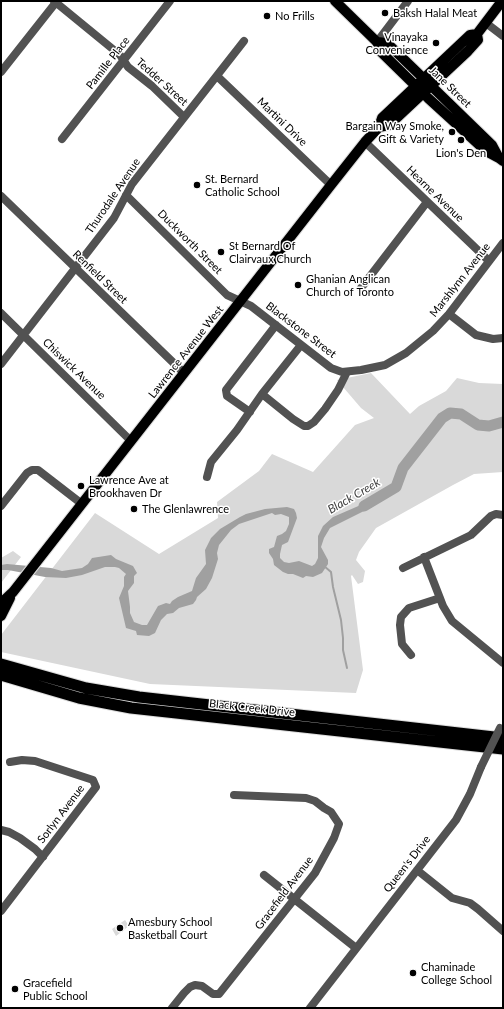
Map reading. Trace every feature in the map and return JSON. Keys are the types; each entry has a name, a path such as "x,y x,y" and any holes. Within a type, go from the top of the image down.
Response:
{"highway":[{"name":"Black Creek Drive","path":"1,664 86,688 139,697 502,729"},
{"name":"Black Creek Drive","path":"1,675 78,698 130,708 503,749"}],"main road":[{"name":"Jane Street","path":"335,1 377,42 380,50 423,93 486,151 501,160"},
{"name":"Lawrence Avenue West","path":"1,603 23,580 331,185 365,142 379,127 382,118 415,85 470,35 477,34 502,1"},
{"name":"Lawrence Avenue West","path":"379,127 389,125 431,86 478,40 477,34"},
{"name":"Jane Street","path":"377,42 387,43 492,145 501,160"},
{"name":"Lawrence Avenue West","path":"1,616 13,592"}],"street":[{"name":"Tedder Street","path":"55,1 120,55 128,67 152,86 184,117"},
{"path":"1,72 55,1"},
{"name":"Pamille Place","path":"62,139 170,1"},
{"path":"377,42 408,1"},
{"path":"486,23 503,36"},
{"name":"Thurodale Avenue","path":"1,364 114,218 132,184 244,41"},
{"name":"Martini Drive","path":"217,76 331,185"},
{"name":"Hearne Avenue","path":"365,142 489,261"},
{"name":"Duckworth Street","path":"126,195 227,295 240,302"},
{"name":"Renfield Street","path":"1,196 184,373"},
{"path":"361,288 427,202"},
{"name":"Marshlynn Avenue","path":"395,360 433,331 503,243"},
{"name":"Blackstone Street","path":"240,302 251,306 331,368 337,371 347,372 380,366 395,360"},
{"name":"Chiswick Avenue","path":"1,313 131,441"},
{"path":"448,314 476,335 493,339 503,338"},
{"path":"250,412 227,396 226,390 276,325"},
{"path":"207,476 211,462 301,345"},
{"path":"262,394 304,426 308,426 314,422 325,409 338,390 347,372"},
{"path":"1,506 27,473 32,470 38,470 82,504"},
{"path":"403,568 471,535 491,516 496,514 503,515"},
{"path":"424,557 446,613 452,621 503,663"},
{"path":"411,655 402,644 400,625 401,617 409,608 440,598"},
{"name":"Queen's Drive","path":"310,1008 456,820 464,808 481,766 502,729"},
{"name":"Sorlyn Avenue","path":"1,911 96,787 93,780 33,761 19,760 10,762"},
{"name":"Gracefield Avenue","path":"172,1008 190,987 195,985 202,986 213,994 219,994 315,873 334,838 339,824 338,820 331,812 314,801 306,798 234,795"},
{"path":"1,830 20,838 43,857"},
{"path":"417,870 452,898 470,903 503,931"},
{"path":"264,875 295,898 356,948"}],"shaded area":[{"path":"371,373 410,414 419,406 446,391 457,378 479,383 503,384 503,472 474,474 453,485 376,528 359,552 356,560 365,571 363,582 358,584 352,575 351,576 363,670 356,693 150,684 1,652 1,635 95,513 159,554 218,518 217,502 259,471 272,454 313,472 355,425 374,418 361,408 337,380"},
{"path":"374,496 378,502 372,507 330,528 321,547 328,560 328,564 322,573 313,577 306,576 303,578 283,572 274,565 273,559 269,553 269,549 274,547 277,536 286,531 289,524 289,517 281,514 275,515 272,513 239,524 231,530 219,545 217,553 218,559 212,578 206,589 197,597 193,604 179,608 173,613 167,614 161,620 155,633 149,636 137,635 136,631 126,628 119,598 124,586 124,577 126,574 119,568 105,567 82,575 66,578 45,577 1,570 1,565 7,564 51,568 62,571 82,568 88,564 92,558 111,555 116,559 133,566 137,573 134,576 134,583 128,591 130,613 134,622 147,625 158,606 166,603 170,604 178,597 192,591 196,578 206,564 205,550 211,538 220,529 240,517 265,509 287,507 294,509 297,518 288,542 282,545 280,558 284,562 289,563 299,561 312,566 318,558 318,536 323,526 333,517 363,504"},
{"path":"13,551 21,557 1,583 1,558"},
{"name":"Amesbury School Basketball Court","path":"125,920 129,926 116,936 112,929"}],"waterway":[{"name":"Black Creek","path":"364,506 396,487 403,468 442,418 450,413 461,414 478,425 489,426 503,422"},
{"path":"324,566 331,572 341,620 343,650 347,668"}],"place":[{"name":"Baksh Halal Meat","path":"385,13"},
{"name":"No Frills","path":"267,16"},
{"name":"Vinayaka Convenience","path":"436,43"},
{"name":"Bargain Way Smoke, Gift & Variety","path":"452,132"},
{"name":"Lion's Den","path":"461,140"},
{"name":"St. Bernard Catholic School","path":"197,185"},
{"name":"St Bernard Of Clairvaux Church","path":"221,252"},
{"name":"Ghanian Anglican Church of Toronto","path":"298,285"},
{"name":"Lawrence Ave at Brookhaven Dr","path":"81,486"},
{"name":"The Glenlawrence","path":"134,509"},
{"name":"Amesbury School Basketball Court","path":"120,928"},
{"name":"Chaminade College School","path":"413,973"},
{"name":"Gracefield Public School","path":"15,989"}]}
